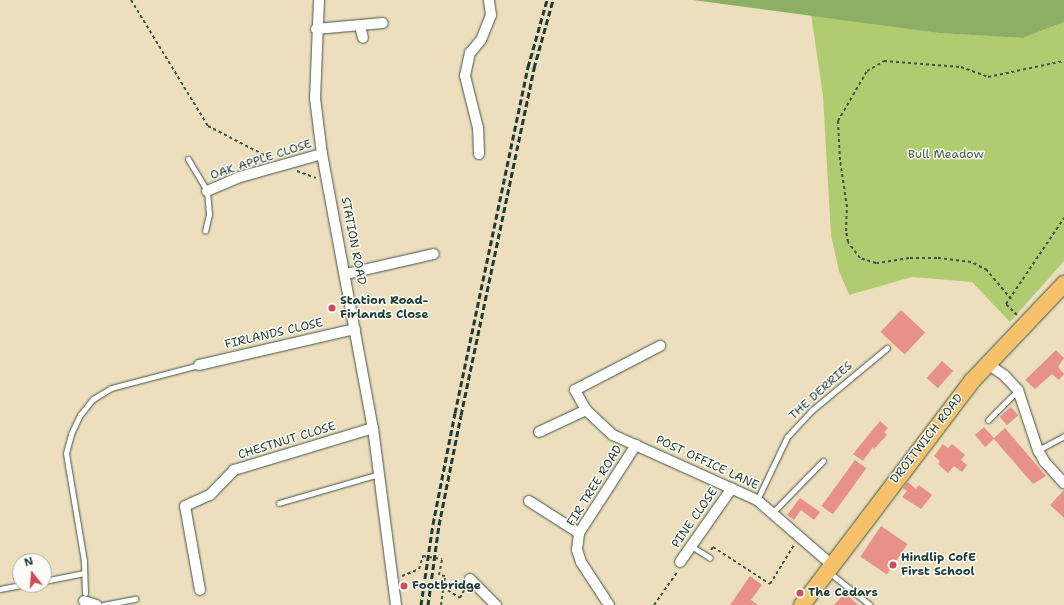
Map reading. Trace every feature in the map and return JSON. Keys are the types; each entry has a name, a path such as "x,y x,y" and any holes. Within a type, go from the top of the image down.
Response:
{"main road":[{"name":"DROITWICH ROAD","path":"802,605 828,567 972,381 1064,284"}],"street":[{"name":"STATION ROAD","path":"319,0 316,29 314,98 322,154 346,274 373,428 394,578 396,605"},
{"path":"479,154 478,128 464,76 470,52 481,40 491,15 489,0"},
{"path":"316,29 383,23"},
{"path":"360,26 363,38"},
{"name":"OAK APPLE CLOSE","path":"207,191 240,178 322,154"},
{"path":"346,274 434,254"},
{"name":"FIRLANDS CLOSE","path":"200,364 355,329"},
{"name":"POST OFFICE LANE","path":"660,346 575,390 586,410 613,435 757,500 800,537 828,567"},
{"path":"988,364 1009,378 1018,390 1038,450 1044,461 1064,483"},
{"path":"539,432 586,410"},
{"name":"CHESTNUT CLOSE","path":"200,590 185,506 210,495 234,470 373,428"},
{"name":"FIR TREE ROAD","path":"609,605 581,562 577,550 579,533 636,445"},
{"name":"PINE CLOSE","path":"680,562 732,488"},
{"path":"528,501 579,533"},
{"path":"470,579 496,605"},
{"path":"85,600 96,605"}],"lane":[{"path":"188,159 207,191 209,214 205,231"},
{"name":"THE DERRIES","path":"757,500 787,437 811,411 887,348"},
{"path":"85,600 84,573 66,452 70,434 80,416 93,399 111,388 200,364"},
{"path":"988,420 1018,390"},
{"path":"1038,450 1064,436"},
{"path":"772,513 823,461"},
{"path":"279,503 379,474"},
{"path":"691,546 709,558"},
{"path":"828,567 870,605"},
{"path":"52,579 84,573"},
{"path":"0,589 12,587"},
{"path":"103,605 135,600"}],"path":[{"path":"131,0 208,126 285,166 328,182"},
{"path":"1011,298 987,270 971,262 923,258 876,263 860,258 848,242 846,232 847,207 840,160 838,121 867,71 884,61 961,67 988,77 1064,61"},
{"path":"1026,324 1006,304 1064,218"},
{"path":"709,558 714,546 770,584 800,537"},
{"path":"394,578 413,574 420,569 423,556 442,559 439,575 445,576 441,605"},
{"path":"654,605 678,571 680,562"},
{"path":"443,587 460,598 470,579"}],"green space":[{"path":"693,0 1064,0 1064,22 1023,38 939,33"},
{"name":"Bull Meadow","path":"811,14 939,33 1023,38 1064,22 1064,261 1010,322 972,282 912,277 849,295 839,271 831,235 823,96"}],"building":[{"path":"901,310 925,333 905,354 881,332"},
{"path":"1056,350 1064,358 1058,367 1064,374 1059,380 1052,374 1035,389 1025,380"},
{"path":"942,361 953,371 938,388 927,378"},
{"path":"1011,407 1018,415 1007,425 1000,417"},
{"path":"880,421 888,428 884,432 887,435 874,449 873,447 863,461 853,454"},
{"path":"984,427 994,438 1005,428 1046,476 1033,484 994,439 985,447 975,435"},
{"path":"943,444 948,448 952,444 965,455 961,460 967,465 962,472 954,466 948,473 938,464 940,461 934,456"},
{"path":"855,460 866,468 833,514 821,506"},
{"path":"908,482 916,489 919,485 932,495 921,509 902,497 907,491 903,488"},
{"path":"1064,490 1064,518 1050,505"},
{"path":"800,498 820,512 814,520 801,510 794,520 787,515"},
{"path":"881,526 908,544 887,575 860,557"},
{"path":"750,576 762,585 751,600 758,605 730,605"},
{"path":"845,593 858,605 834,605"}],"railway":[{"path":"421,605 433,524 455,413 528,67 547,0"},
{"path":"428,605 439,525 461,415 534,68 553,0"}],"place":[{"name":"Station Road- Firlands Close","path":"332,308"},
{"name":"Hindlip CofE First School","path":"893,565"},
{"name":"Footbridge","path":"404,586"},
{"name":"The Cedars","path":"800,593"}]}
